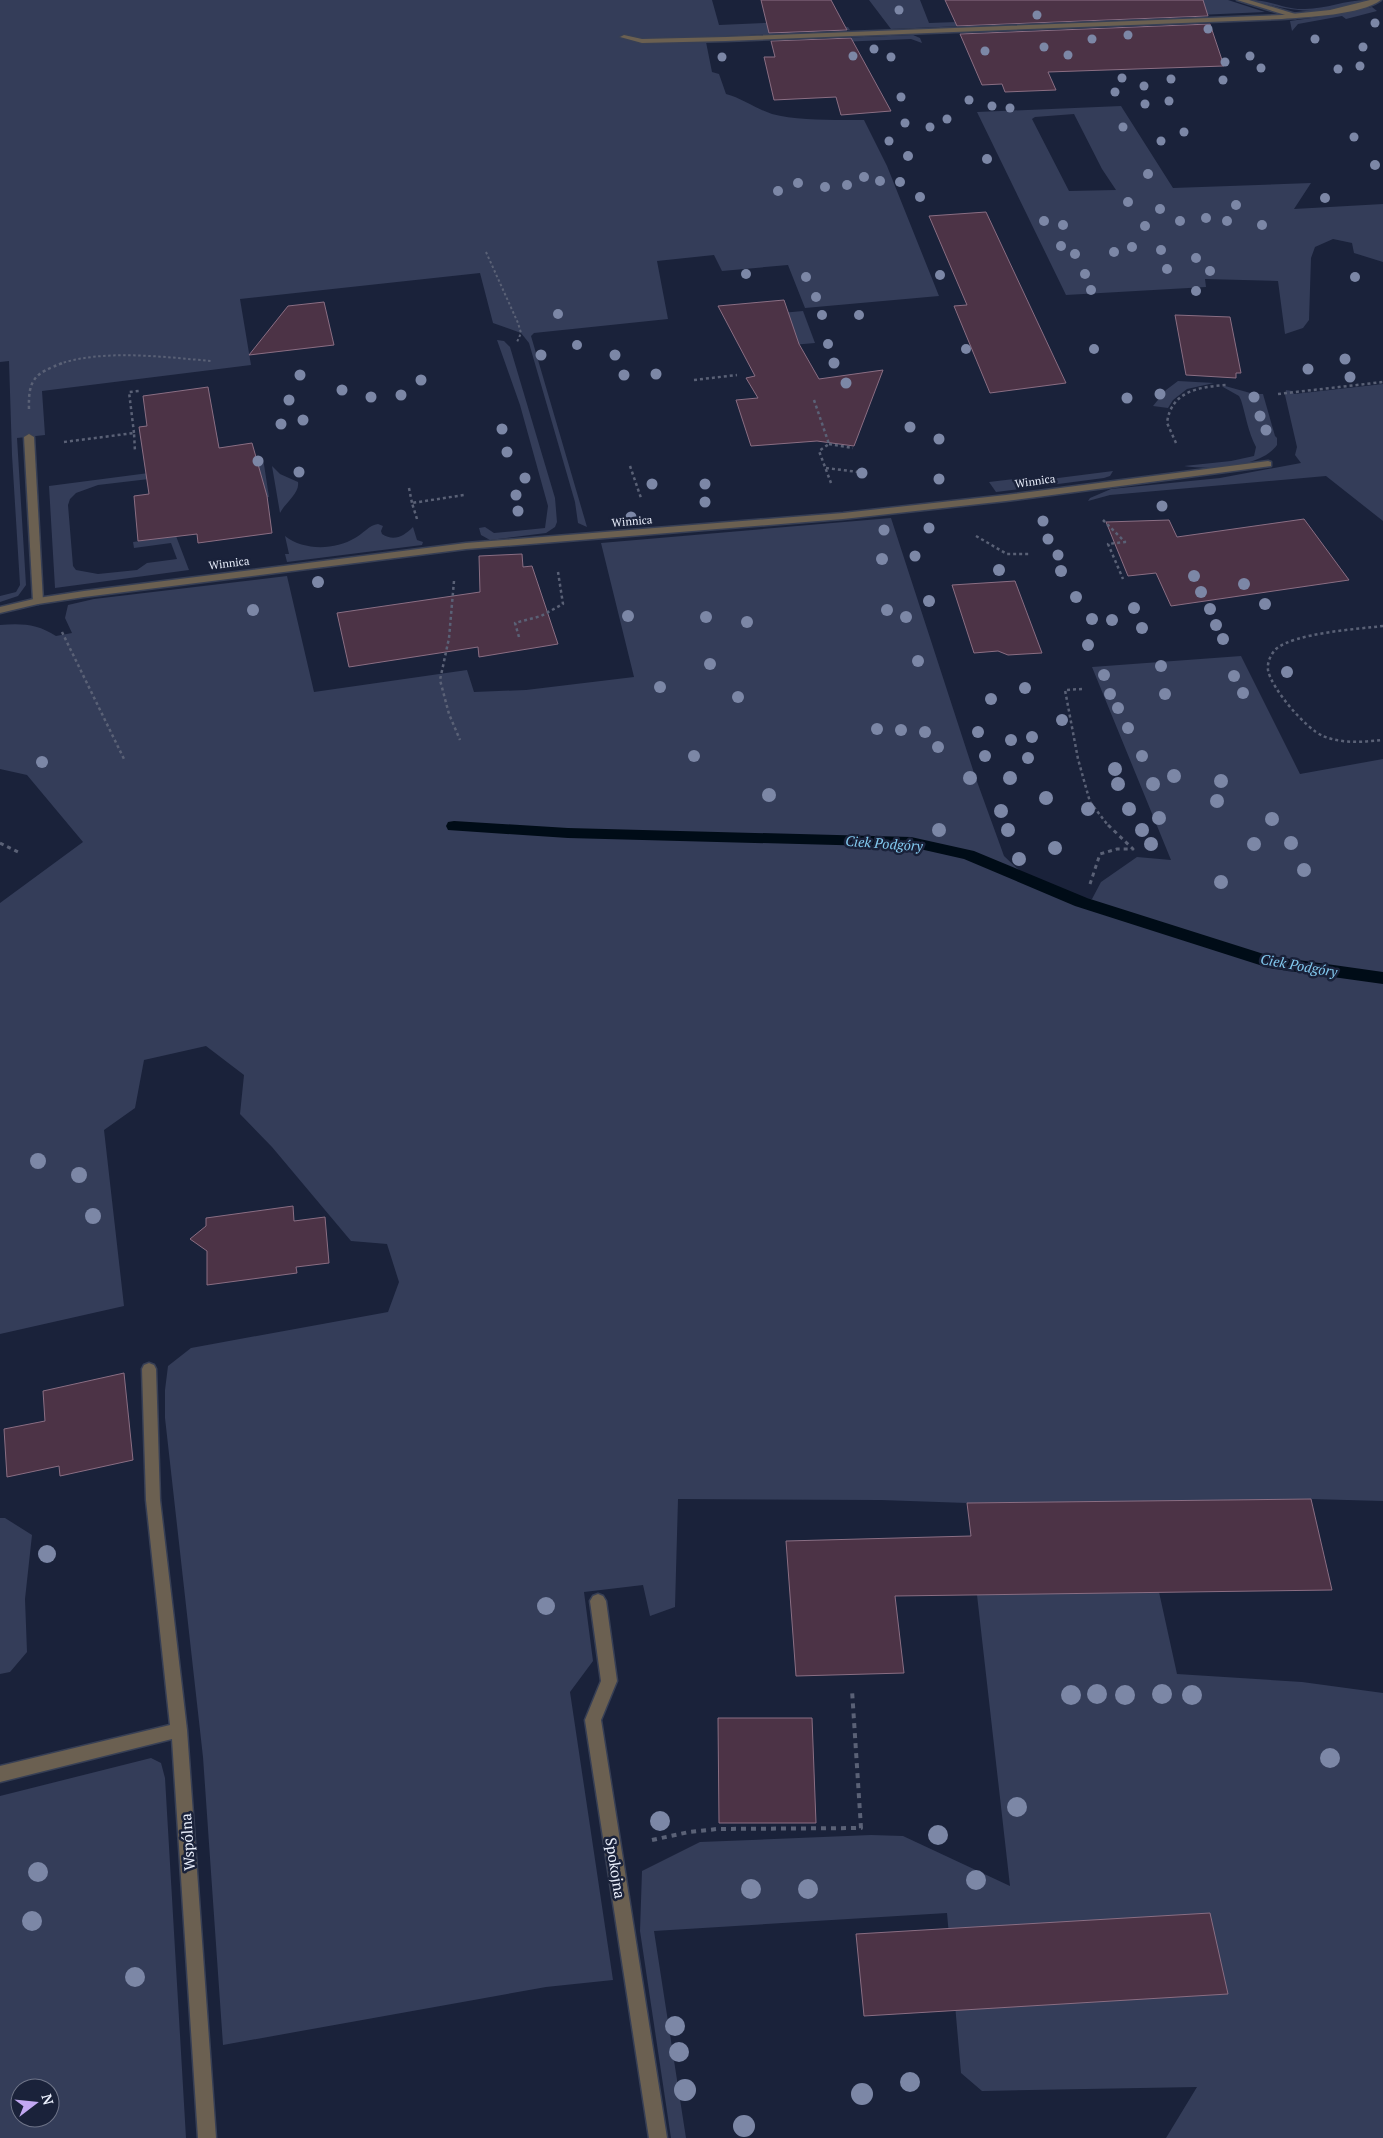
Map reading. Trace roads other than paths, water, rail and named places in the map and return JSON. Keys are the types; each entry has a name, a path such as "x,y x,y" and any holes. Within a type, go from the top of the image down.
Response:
{"street":[{"path":"1241,0 1298,16"},
{"path":"624,37 642,41 726,39 1298,16 1346,10 1377,0"},
{"path":"29,437 38,601"},
{"name":"Winnica","path":"0,610 38,601 466,546 843,516 1006,498 1268,464"},
{"name":"Wspólna","path":"149,1369 152,1500 179,1730 207,2138"},
{"name":"Spokojna","path":"598,1601 609,1681 593,1720 658,2138"},
{"path":"0,1774 179,1730"}],"waterway":[{"name":"Ciek Podgóry","path":"454,826 568,833 911,842 968,855 1081,902 1269,962 1383,978"}]}
